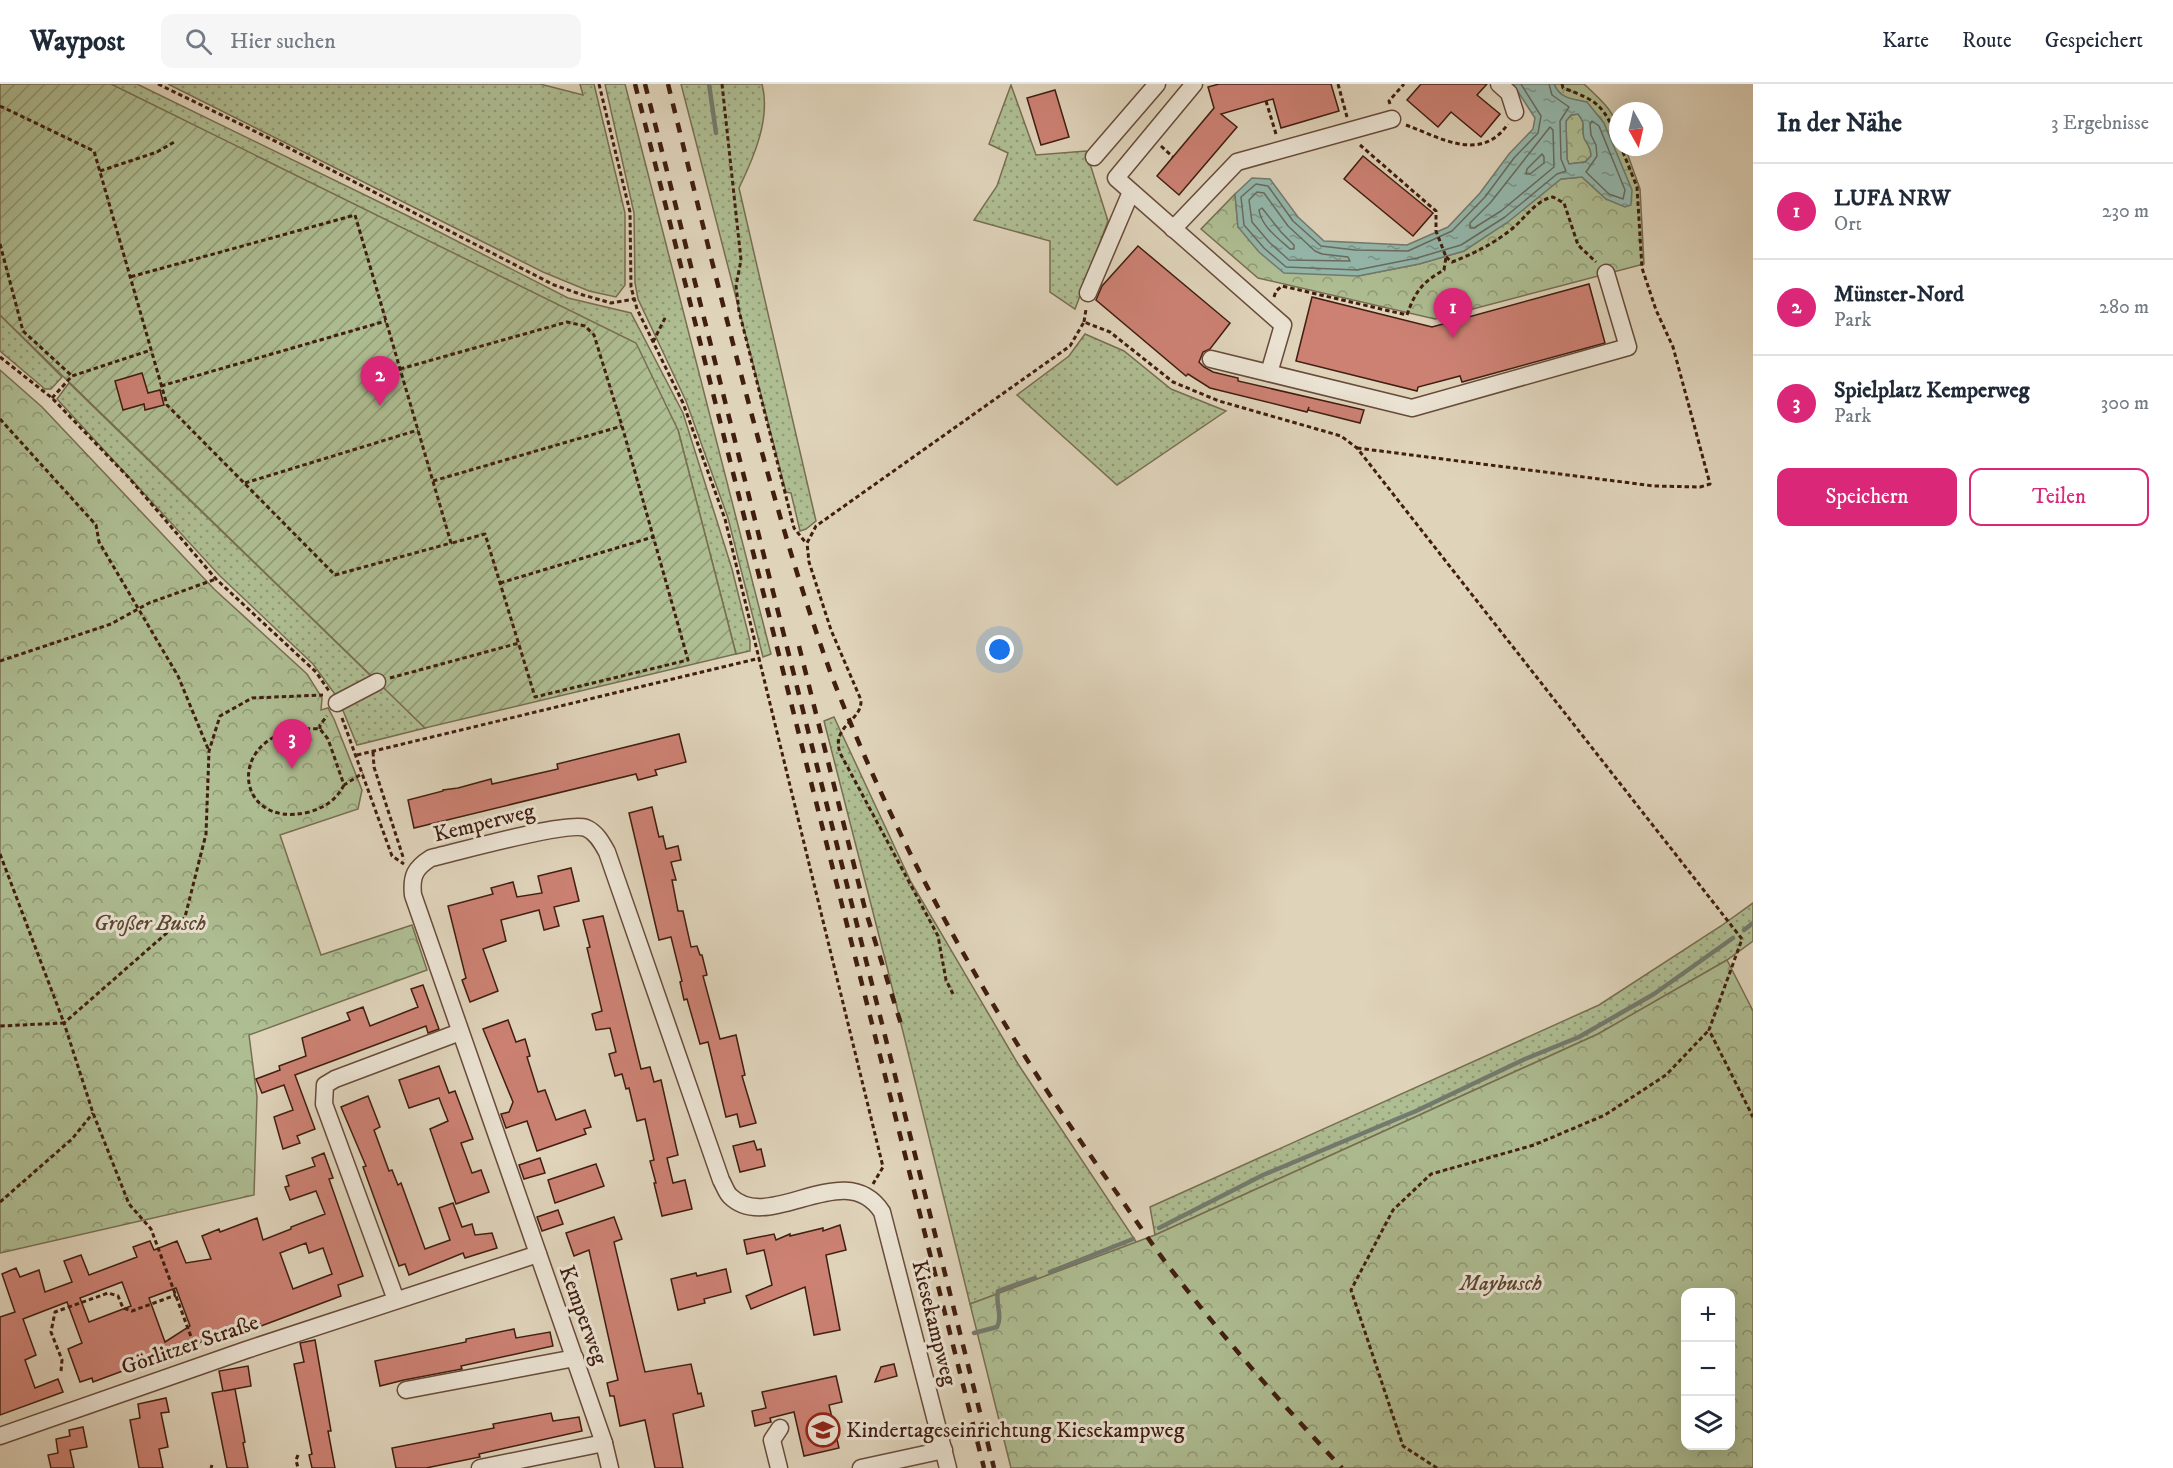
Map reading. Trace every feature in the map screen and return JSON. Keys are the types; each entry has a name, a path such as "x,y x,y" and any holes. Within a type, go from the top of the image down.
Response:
{"street":[{"path":"1094,157 1157,84"},
{"path":"1194,84 1116,178 1283,325 1269,373"},
{"path":"1499,84 1509,93 1515,112"},
{"path":"1173,228 1237,162 1392,119"},
{"path":"1088,293 1131,192"},
{"path":"1211,359 1412,408 1628,347 1606,273"},
{"path":"337,703 377,682"},
{"name":"Kemperweg","path":"610,1468 604,1443 575,1358 413,895 411,883 414,872 420,865 431,858 560,828 586,828 598,837 607,852 717,1169 730,1196 742,1204 755,1207 771,1206 843,1190 856,1191 866,1196"},
{"path":"396,1300 324,1104 325,1085 334,1079 460,1032"},
{"name":"Kiesekampweg","path":"866,1196 876,1202 882,1212 948,1468"},
{"name":"Görlitzer Straße","path":"0,1436 192,1368 538,1254"},
{"path":"406,1390 575,1358"},
{"path":"779,1468 772,1440 780,1428"},
{"path":"480,1468 604,1443"},
{"path":"861,1468 944,1450"}],"path":[{"path":"158,84 282,144 554,285 611,303 634,299"},
{"path":"599,84 630,212 631,287 634,299 683,403 725,519 883,1167"},
{"path":"722,84 741,260 736,286 739,311 794,528 807,543"},
{"path":"1338,84 1351,130"},
{"path":"1404,84 1389,101 1392,119 1445,140 1471,146 1491,142 1507,127 1515,112"},
{"path":"1562,84 1563,88 1588,97 1607,114 1609,119"},
{"path":"1266,101 1281,150"},
{"path":"0,106 94,152 167,405 335,575 485,534 535,697 688,660 594,335 585,326 567,322 400,369"},
{"path":"100,171 157,152 176,141"},
{"path":"1362,148 1436,211 1436,231 1446,257 1452,262 1472,255 1512,229 1544,199 1553,197 1564,203 1578,245 1606,273"},
{"path":"1357,448 1654,486 1700,487 1710,484 1673,347 1656,310 1642,268 1636,187 1624,156"},
{"path":"130,277 355,215 451,543"},
{"path":"0,244 23,331 72,376"},
{"path":"1269,313 1276,291 1282,286 1407,315 1414,294 1431,277 1444,270 1446,257"},
{"path":"653,342 666,316"},
{"path":"161,386 386,321"},
{"path":"952,994 946,980 938,936 840,753 839,735 860,709 861,700 831,630 809,562 807,543 816,526 1070,346 1084,322 1110,332 1173,382 1220,401 1341,436 1357,448 1742,939 1709,1030 1665,1075 1605,1115 1534,1145 1431,1174 1393,1210 1351,1290 1403,1446 1437,1468"},
{"path":"52,398 72,376 151,350"},
{"path":"0,357 52,398 130,478 216,579 316,672 331,694 252,698 220,716 209,751 206,834 186,917 64,1023 0,1026"},
{"path":"0,419 96,525 99,542 178,676 209,751"},
{"path":"433,481 622,426"},
{"path":"245,483 418,430"},
{"path":"500,583 653,537"},
{"path":"0,662 111,624 139,609 216,579"},
{"path":"377,682 519,643"},
{"path":"357,755 760,658"},
{"path":"337,703 392,856 406,865 374,767 373,752"},
{"path":"344,785 328,739 320,729 287,732 267,740 253,754 247,772 253,796 269,811 293,816 318,809 338,797 344,785 363,774"},
{"path":"0,854 64,1023 93,1113 129,1204 151,1229 176,1295 197,1353 192,1368"},
{"path":"1709,1030 1753,1117"},
{"path":"0,1202 72,1139 93,1113"},
{"path":"61,1371 62,1360 51,1332 55,1312 108,1293 118,1296 123,1308 132,1311 176,1295"},
{"path":"298,1455 296,1460 298,1468"}],"green space":[{"path":"0,84 111,84 636,343 678,430 736,654 425,728 0,315"},
{"path":"111,84 137,84 410,217 568,298 631,313 683,413 732,569 750,641 750,651 736,654 678,430"},
{"path":"168,84 540,84 583,95 580,84 594,84 625,213 625,285 616,297 589,291 543,272"},
{"path":"605,84 625,84 771,654 763,657 728,518 686,401 638,299 635,283 634,213"},
{"path":"681,84 762,84 763,124 739,188 816,521 800,531 791,493 786,492"},
{"path":"1554,84 1584,84 1609,110 1609,156 1628,156 1640,189 1644,264 1435,319 1258,278 1201,229 1235,194 1238,227 1358,276 1419,264 1464,251 1561,179 1582,177 1606,199 1587,102 1563,96"},
{"path":"1011,85 1036,155 1086,151 1108,221 1075,309 1050,292 1050,241 974,220 997,186 1008,153 989,144"},
{"path":"1578,114 1583,123 1583,134 1591,156 1585,162 1569,164 1566,121 1571,115"},
{"path":"0,315 62,377 51,389 45,389 0,351"},
{"path":"1085,334 1124,351 1171,389 1226,411 1117,485 1017,395 1069,356"},
{"name":"Großer Busch","path":"0,370 42,407 214,589 307,674 322,698 321,710 328,708 362,790 358,809 280,835 321,955 412,925 427,970 249,1035 257,1097 254,1195 0,1253"},
{"path":"69,383 375,680 337,697 313,664 220,576 57,399"},
{"path":"381,685 425,728 357,745 342,708"},
{"path":"834,717 911,882 1018,1064 1137,1243 970,1304 824,721"},
{"path":"1753,903 1753,941 1727,960 1598,1034 1155,1235 1150,1207 1599,1005"},
{"name":"Maybusch","path":"1727,960 1753,1011 1753,1468 1011,1468 970,1304 1155,1235 1598,1034"}],"water":[{"path":"1513,84 1554,84 1563,95 1587,102 1604,123 1609,135 1609,156 1618,156 1632,190 1631,205 1625,207 1606,199 1582,177 1561,179 1508,222 1464,251 1419,264 1358,276 1284,273 1259,252 1238,227 1235,194 1252,178 1270,179 1298,217 1324,241 1407,245 1448,227 1480,193 1509,154 1533,129 1535,118","holes":["1578,114 1583,124 1583,134 1591,156 1585,162 1569,164 1566,121 1571,115"]}],"building":[{"path":"1219,84 1331,84 1339,111 1281,128 1273,99 1221,114 1237,127 1179,195 1157,176 1214,108 1208,87"},
{"path":"1421,84 1487,84 1477,95 1500,114 1481,137 1451,112 1438,127 1407,100"},
{"path":"1055,90 1069,137 1041,145 1027,98"},
{"path":"1363,156 1433,213 1413,236 1344,179"},
{"path":"1138,246 1230,323 1210,349 1203,352 1199,362 1204,367 1213,372 1238,378 1238,381 1364,410 1360,423 1308,410 1309,407 1307,412 1210,388 1188,374 1186,376 1096,300 1102,286"},
{"path":"1589,284 1605,343 1462,382 1460,376 1418,387 1417,391 1296,361 1312,297 1432,327"},
{"path":"142,373 148,393 160,390 164,405 145,410 144,404 123,410 115,381"},
{"path":"679,734 686,762 655,770 657,775 638,780 636,774 414,828 408,800 491,779 492,784 558,769 557,764"},
{"path":"652,807 659,837 663,836 666,849 678,846 681,860 671,862 676,880 672,880 678,911 683,911 691,947 697,946 702,955 707,975 703,976 720,1039 736,1035 745,1075 742,1076 756,1123 740,1127 737,1114 726,1117 708,1042 700,1044 687,999 684,1000 680,982 682,981 671,937 659,940 629,813"},
{"path":"571,868 579,901 554,907 559,926 544,930 539,910 501,920 506,941 483,949 498,991 470,1002 462,980 466,978 448,906 493,894 491,888 513,882 517,897 542,893 538,876"},
{"path":"603,916 641,1069 650,1067 654,1082 661,1080 678,1155 667,1158 673,1183 685,1180 692,1209 662,1216 650,1161 654,1160 645,1119 637,1121 629,1088 626,1089 622,1074 615,1076 609,1054 616,1052 610,1028 596,1030 592,1014 602,1011 587,948 590,947 583,920"},
{"path":"423,985 439,1029 428,1033 426,1026 295,1075 315,1129 297,1136 300,1143 283,1149 274,1117 293,1110 284,1085 262,1093 256,1079 280,1070 279,1066 306,1056 302,1038 350,1020 347,1013 363,1007 370,1026 418,1007 411,989"},
{"path":"508,1020 516,1042 525,1039 530,1056 527,1057 538,1092 545,1090 556,1120 585,1110 591,1127 584,1129 586,1134 537,1151 527,1121 506,1128 501,1114 509,1112 513,1102 483,1029"},
{"path":"439,1066 449,1093 455,1091 473,1139 461,1143 472,1173 481,1170 489,1192 456,1204 430,1129 448,1121 439,1098 409,1108 399,1080"},
{"path":"368,1096 380,1127 374,1130 389,1171 392,1170 398,1185 401,1183 425,1249 450,1240 439,1208 453,1203 462,1227 472,1224 475,1235 492,1233 497,1248 465,1258 463,1253 409,1275 405,1264 399,1266 363,1167 366,1166 341,1107"},
{"path":"754,1141 757,1150 761,1149 765,1166 740,1172 733,1146"},
{"path":"324,1153 333,1178 329,1179 363,1276 338,1285 341,1296 261,1326 259,1322 247,1325 93,1382 92,1378 80,1382 68,1349 82,1343 67,1302 23,1319 36,1355 25,1360 35,1388 58,1379 63,1392 0,1415 0,1317 15,1312 2,1274 16,1268 20,1277 39,1270 45,1292 72,1282 64,1261 81,1255 89,1275 137,1257 133,1247 150,1241 154,1250 177,1241 186,1263 211,1259 202,1236 257,1218 263,1240 325,1214 316,1191 290,1200 285,1187 289,1186 286,1176 315,1166 312,1158","holes":["306,1243 309,1253 323,1248 332,1274 293,1289 280,1253","122,1282 131,1306 89,1322 80,1298","176,1288 190,1326 165,1342 149,1298"]},
{"path":"540,1158 545,1173 524,1179 519,1165"},
{"path":"596,1164 604,1186 555,1203 548,1180"},
{"path":"558,1210 563,1224 542,1231 537,1217"},
{"path":"614,1217 622,1239 614,1242 645,1372 691,1364 698,1394 701,1393 704,1406 673,1414 683,1468 655,1468 645,1420 620,1426 614,1396 610,1396 607,1383 618,1380 589,1250 574,1256 566,1233"},
{"path":"840,1225 846,1250 826,1255 840,1330 814,1335 805,1287 751,1309 746,1296 772,1285 764,1250 747,1254 744,1240 774,1234 776,1240 790,1234 790,1236 823,1228 823,1231"},
{"path":"726,1269 731,1292 704,1299 705,1303 678,1310 671,1279"},
{"path":"514,1329 516,1338 550,1332 553,1346 461,1366 462,1369 380,1386 375,1361 466,1342 466,1339"},
{"path":"315,1340 335,1468 312,1468 309,1455 312,1454 294,1364 304,1362 300,1343"},
{"path":"894,1364 897,1376 875,1382 881,1367"},
{"path":"248,1366 251,1386 224,1391 235,1389 248,1468 227,1468 212,1393 223,1391 219,1371"},
{"path":"836,1376 842,1402 829,1405 839,1448 804,1456 794,1412 770,1418 771,1422 755,1426 752,1411 766,1408 762,1392"},
{"path":"166,1398 169,1412 161,1413 168,1447 159,1449 163,1468 139,1468 130,1420 140,1418 138,1404"},
{"path":"551,1413 553,1421 579,1417 582,1431 426,1468 396,1468 392,1448 494,1428 493,1424"},
{"path":"83,1427 87,1447 70,1450 74,1468 51,1468 48,1455 58,1453 56,1439 70,1436 69,1430"}],"waterway":[{"path":"709,84 716,133"},
{"path":"1744,930 1753,923"},
{"path":"1159,1228 1263,1175 1416,1111 1525,1059 1579,1037 1654,994 1733,938"},
{"path":"1050,1272 1133,1239"},
{"path":"974,1333 997,1327 999,1323 998,1291 1035,1278"}],"railway":[{"path":"635,84 984,1468"},
{"path":"645,84 994,1468"},
{"path":"668,84 737,358 794,562 831,674 859,742 921,875 956,940 1032,1067 1150,1241 1255,1372 1342,1468"},
{"path":"799,646 865,909 901,1024"}],"place":[{"name":"LUFA NRW","path":"1453,338"},
{"name":"Münster-Nord","path":"380,406"},
{"name":"Spielplatz Kemperweg","path":"292,769"},
{"name":"Kindertageseinrichtung Kiesekampweg","path":"823,1430"}]}
